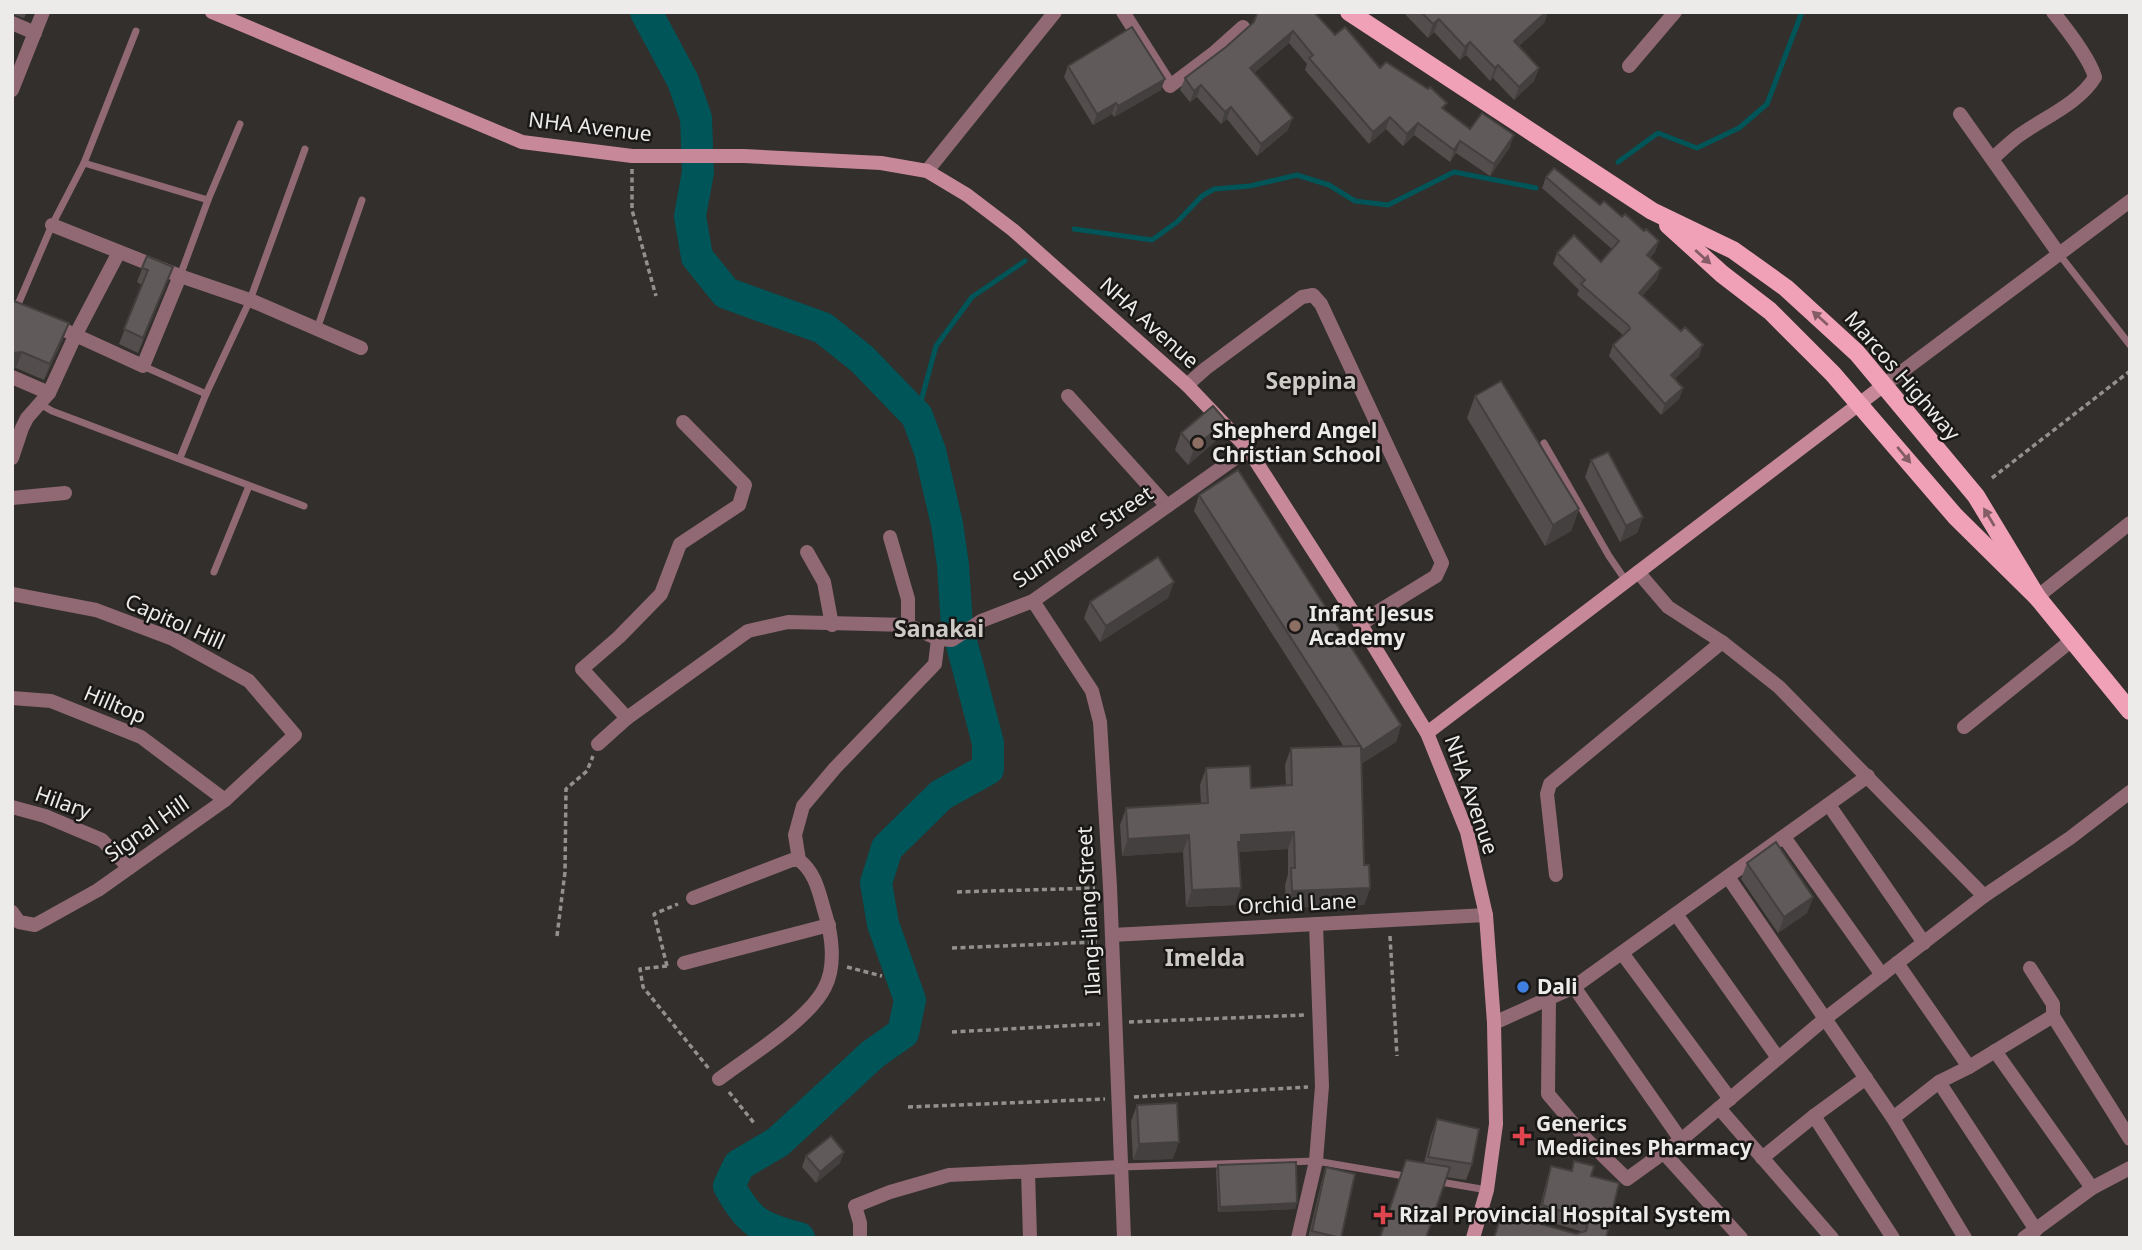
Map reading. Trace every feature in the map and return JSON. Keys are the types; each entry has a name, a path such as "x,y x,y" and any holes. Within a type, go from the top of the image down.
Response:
{"main road":[{"name":"Marcos Highway","path":"1352,13 1652,211 1733,250 1763,269 1839,335 1885,385 1976,496 2037,597"},
{"name":"Marcos Highway","path":"1652,211 1722,274 1770,311 1860,403 1955,516 2037,597 2130,711"}],"street":[{"path":"12,90 43,12"},
{"name":"NHA Avenue","path":"212,12 522,142 632,156 744,156 881,163 927,171 967,195 1013,230 1187,385 1248,449 1361,625 1427,733 1466,832 1486,915 1494,1023 1496,1124 1487,1190 1473,1238"},
{"path":"927,171 1055,12"},
{"path":"1123,12 1171,86 1243,27"},
{"path":"1629,66 1675,12"},
{"path":"1992,159 2019,136 2045,121 2088,88 2095,77 2068,30 2053,12"},
{"path":"12,23 35,33"},
{"path":"1960,114 2059,254"},
{"path":"1427,733 2130,201"},
{"path":"52,225 180,276 250,300 361,348"},
{"path":"12,458 22,428 44,399 119,252"},
{"path":"24,313 143,366 180,276"},
{"path":"1187,385 1301,297 1313,295 1321,304 1442,563 1436,576 1361,625"},
{"path":"12,377 44,399"},
{"path":"1068,396 1167,506"},
{"path":"626,718 582,669 619,637 661,594 680,544 739,505 745,485 683,422"},
{"name":"Sunflower Street","path":"945,640 981,621 1033,601 1248,449"},
{"path":"12,498 65,494"},
{"path":"2037,597 2130,523"},
{"path":"890,537 908,599 908,625"},
{"path":"807,552 824,582 832,625"},
{"path":"1638,572 1668,607 1722,642 1779,687 1984,896"},
{"name":"Capitol Hill","path":"12,593 96,610 173,639 249,681 295,735"},
{"name":"Ilang-ilang Street","path":"1033,601 1092,691 1100,722 1110,887 1124,1238"},
{"path":"598,744 626,718 748,631 788,622 908,625 945,640 936,664 835,768 803,806 795,835 799,860"},
{"path":"1964,727 2072,640"},
{"path":"1556,875 1547,794 1550,784 1722,642"},
{"name":"Hilltop","path":"12,698 51,701 141,737 225,800"},
{"name":"Signal Hill","path":"12,912 19,922 35,925 98,890 225,800 295,735"},
{"path":"1494,1023 1574,987 1868,776"},
{"path":"1549,999 1548,1094 1587,1140 1627,1179 1681,1140 1826,1018 1984,896 2070,838 2130,792"},
{"path":"1829,804 1924,943"},
{"name":"Hilary","path":"12,807 45,816 102,840 129,868"},
{"path":"1784,837 1882,975"},
{"path":"693,898 792,860 799,860 808,867 816,883 829,925 831,963 824,990 801,1017 719,1079"},
{"path":"1728,877 1893,1118 1965,1238"},
{"path":"1676,914 1779,1058"},
{"name":"Orchid Lane","path":"1112,938 1486,915"},
{"path":"684,962 829,925"},
{"path":"1298,1238 1315,1161 1322,1086 1316,925"},
{"path":"1622,953 1762,1158 1832,1238"},
{"path":"1897,963 1969,1067"},
{"path":"2030,968 2053,1004 2053,1016 2130,1139"},
{"path":"1574,987 1681,1140"},
{"path":"1893,1118 1940,1082 2053,1016"},
{"path":"1995,1051 2092,1188"},
{"path":"1762,1158 1866,1077"},
{"path":"1940,1082 2030,1234 2092,1188 2130,1168"},
{"path":"1814,1116 1893,1238"},
{"path":"1663,1152 1741,1238"},
{"path":"860,1231 855,1206 890,1192 949,1175 1121,1167"},
{"path":"1028,1172 1030,1238"},
{"path":"1481,1212 1533,1227"}],"lane":[{"path":"24,313 52,225 84,163 136,32"},
{"path":"180,276 240,124"},
{"path":"180,458 206,394 250,300 306,149"},
{"path":"84,163 208,200"},
{"path":"317,329 362,200"},
{"path":"2059,254 2130,345"},
{"path":"143,366 206,394"},
{"path":"44,399 52,411 304,506"},
{"path":"1544,443 1626,582"},
{"path":"214,572 249,486"},
{"path":"1121,1167 1315,1161 1487,1190"}],"path":[{"path":"632,156 632,210 656,296"},
{"path":"1992,478 2130,371"},
{"path":"557,936 565,872 566,789 587,771 598,744"},
{"path":"957,892 1110,887"},
{"path":"667,966 654,914 693,898"},
{"path":"1388,920 1397,1056"},
{"path":"952,948 1112,938"},
{"path":"674,1027 643,987 640,969 684,962"},
{"path":"831,963 882,976"},
{"path":"952,1032 1319,1014"}],"building":[{"path":"1259,12 1314,12 1335,35 1345,27 1380,68 1386,62 1428,89 1430,87 1447,103 1442,108 1470,129 1482,113 1514,135 1494,164 1460,141 1454,150 1418,123 1407,134 1390,117 1373,132 1309,58 1313,55 1293,31 1250,68 1293,118 1261,144 1231,107 1225,112 1201,85 1194,91 1185,78 1226,47 1254,22"},
{"path":"1421,12 1546,12 1514,41 1539,68 1519,87 1498,65 1495,68 1470,42 1465,47 1439,19 1433,24"},
{"path":"1132,27 1165,79 1118,106 1116,103 1097,114 1068,66"},
{"path":"1554,168 1600,205 1604,201 1622,217 1625,214 1659,241 1647,255 1661,268 1639,293 1681,331 1685,327 1703,345 1671,375 1683,388 1665,404 1613,345 1630,329 1629,326 1581,284 1585,280 1557,253 1574,235 1601,262 1619,241 1546,177"},
{"path":"147,256 173,267 143,338 124,329 148,270 142,268"},
{"path":"14,301 69,323 50,364 22,352 12,353"},
{"path":"1501,381 1579,509 1553,525 1475,396"},
{"path":"1213,406 1226,421 1194,448 1181,433"},
{"path":"1608,452 1643,517 1626,526 1591,460"},
{"name":"Infant Jesus Academy","path":"1238,470 1401,725 1363,750 1199,495"},
{"path":"1158,557 1174,582 1106,626 1090,602"},
{"path":"1361,746 1364,865 1369,865 1370,888 1292,891 1291,868 1295,868 1294,832 1241,835 1241,842 1238,842 1241,888 1192,890 1189,835 1128,839 1126,808 1208,803 1206,768 1250,766 1251,788 1292,785 1291,748"},
{"path":"1776,842 1813,897 1784,917 1747,863"},
{"path":"1177,1103 1179,1142 1139,1144 1137,1105"},
{"path":"1437,1119 1479,1129 1472,1164 1428,1157"},
{"path":"831,1136 844,1152 820,1172 806,1156"},
{"path":"1406,1160 1450,1167 1426,1238 1380,1238"},
{"path":"1574,1161 1594,1166 1591,1176 1619,1183 1606,1238 1494,1238 1502,1213 1576,1234 1586,1231 1588,1223 1585,1218 1542,1205 1551,1166 1572,1171"},
{"path":"1296,1162 1297,1203 1220,1207 1218,1165"},
{"path":"1326,1167 1355,1174 1341,1238 1312,1231"}],"waterway":[{"path":"646,12 683,81 696,118 698,172 690,216 697,257 726,293 823,328 862,359 917,416 930,451 947,524 957,626 988,743 988,769 941,795 887,848 876,883 883,924 910,1000 903,1033 873,1054 778,1142 739,1165 729,1186 756,1222 774,1231 799,1238"},
{"path":"1618,162 1658,133 1697,148 1739,128 1767,104 1802,12"},
{"path":"1074,229 1152,240 1177,222 1202,196 1214,189 1250,186 1297,175 1329,185 1355,201 1388,205 1454,172 1536,188"},
{"path":"917,416 936,346 972,297 1025,261"}],"place":[{"name":"Shepherd Angel Christian School","path":"1198,443"},
{"name":"Infant Jesus Academy","path":"1295,626"},
{"name":"Dali","path":"1523,987"},
{"name":"Generics Medicines Pharmacy","path":"1522,1136"},
{"name":"Rizal Provincial Hospital System","path":"1383,1215"}],"district":[{"name":"Seppina","path":"1311,381"},
{"name":"Sanakai","path":"939,629"},
{"name":"Imelda","path":"1205,958"}]}
